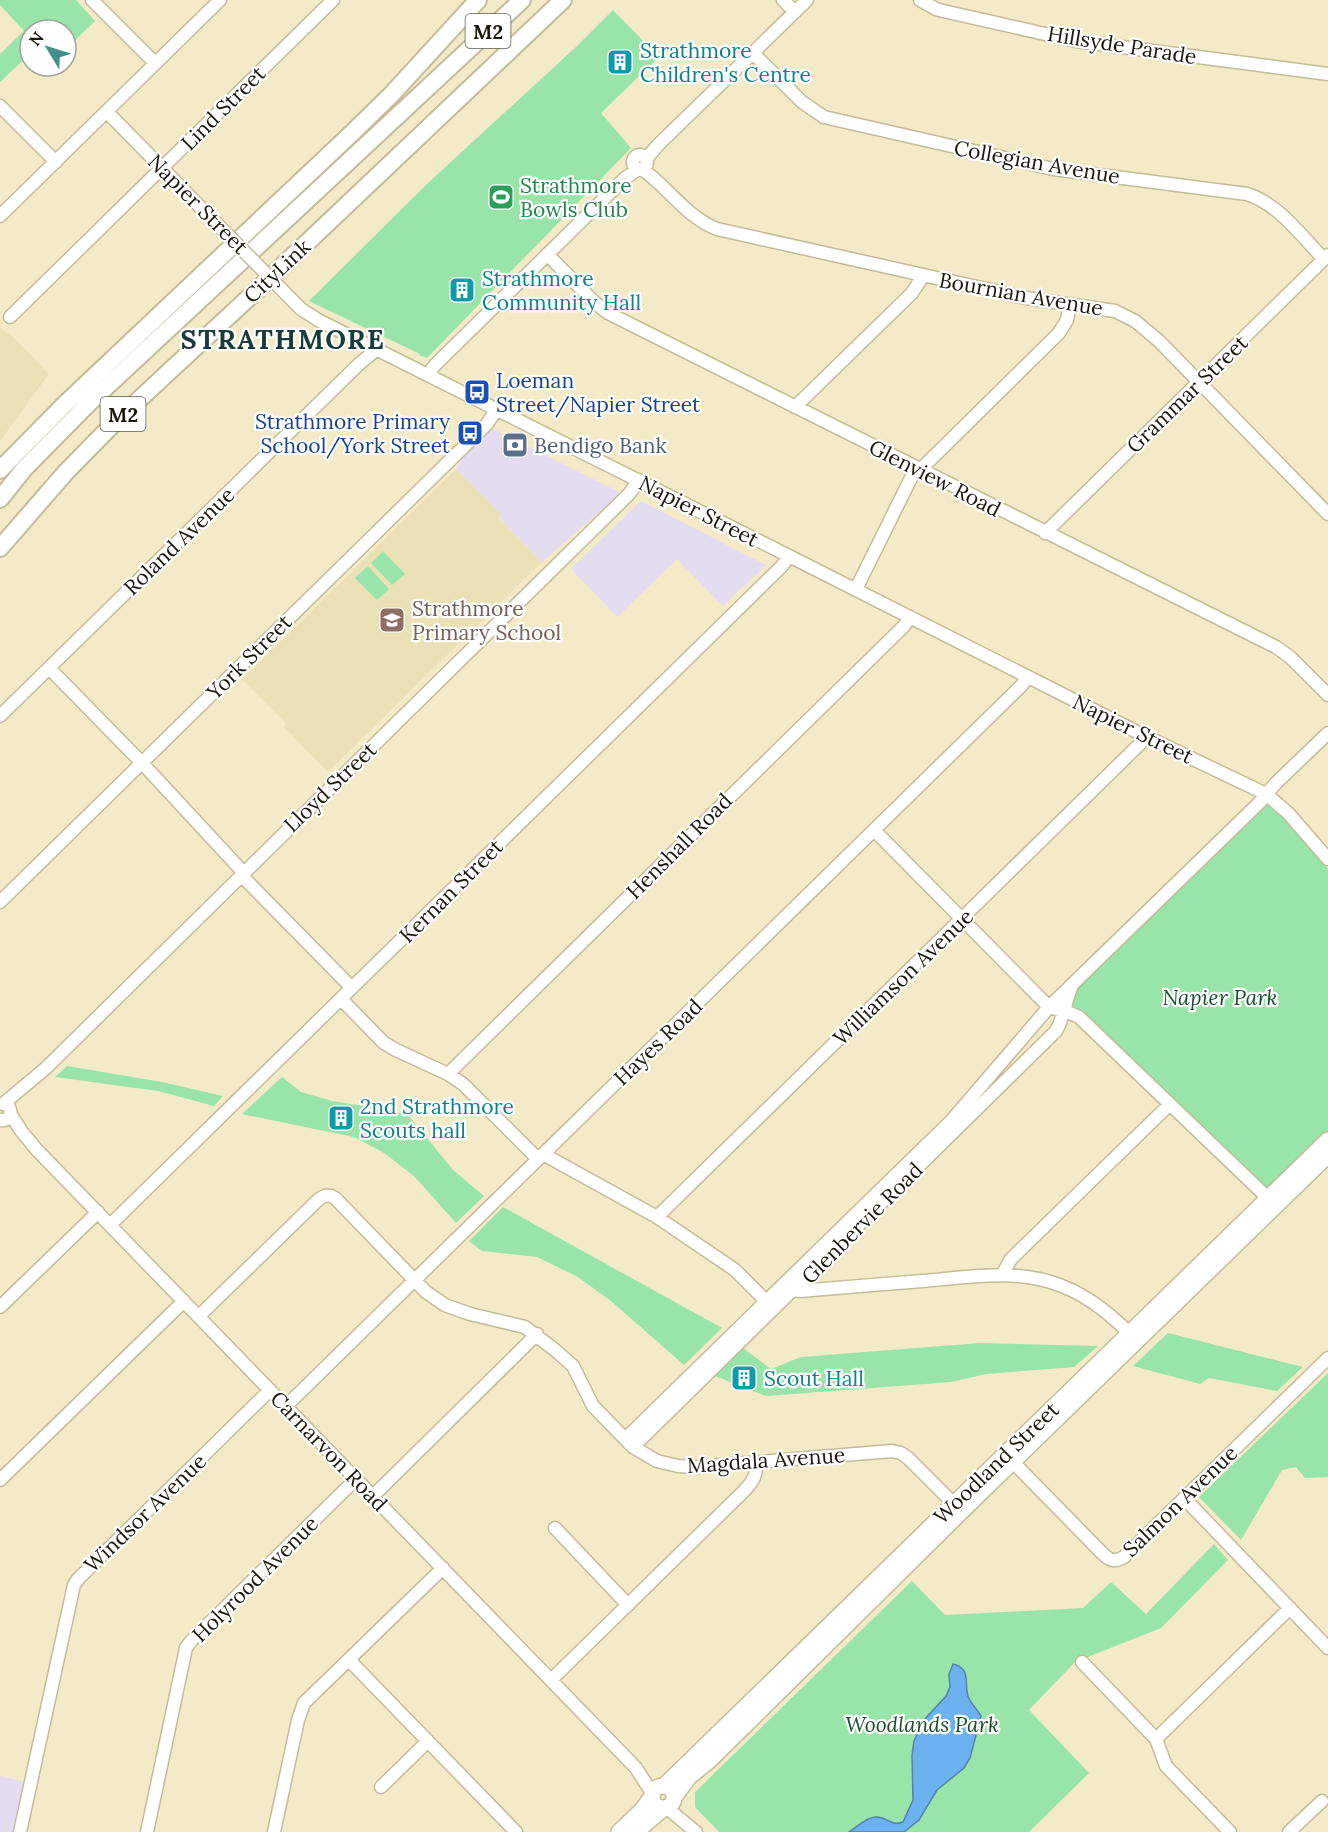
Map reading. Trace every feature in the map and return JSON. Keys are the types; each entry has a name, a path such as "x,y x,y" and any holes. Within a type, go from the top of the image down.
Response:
{"highway":[{"path":"0,470 65,404 360,126 478,0"},
{"name":"CityLink","path":"0,499 24,469 88,404 522,0"},
{"name":"CityLink","path":"0,548 66,472 117,420 563,0"}],"main road":[{"name":"Woodland Street","path":"636,1832 664,1797 1272,1202 1328,1140"},
{"name":"Woodland Street","path":"1272,1202 1328,1155"},
{"name":"Woodland Street","path":"619,1832 642,1810 664,1797"}],"street":[{"path":"92,0 155,63"},
{"path":"0,216 220,0"},
{"name":"Lind Street","path":"10,317 333,0"},
{"path":"783,0 795,12"},
{"path":"428,375 435,364 807,0"},
{"name":"Hillsyde Parade","path":"920,0 936,9 1076,41 1328,74"},
{"name":"Collegian Avenue","path":"753,53 802,102 824,117 1053,169 1247,194 1257,197 1276,210 1326,257"},
{"path":"0,105 56,162"},
{"name":"Napier Street","path":"107,112 301,309 318,320 1147,737 1266,794 1283,808 1328,859"},
{"name":"Bournian Avenue","path":"641,164 694,217 717,229 1026,298 1115,311 1135,321 1159,341 1328,514"},
{"name":"Glenview Road","path":"547,254 594,302 608,313 1276,648 1290,657 1328,694"},
{"name":"Grammar Street","path":"1045,532 1326,257"},
{"path":"795,407 912,292 923,276"},
{"path":"856,589 918,469 1059,333 1067,320 1070,305"},
{"name":"Roland Avenue","path":"0,716 358,365 373,347"},
{"name":"York Street","path":"0,902 487,424 496,410"},
{"name":"Lloyd Street","path":"4,1114 19,1092 621,502 639,480"},
{"name":"Kernan Street","path":"110,1225 782,567 789,556"},
{"name":"Henshall Road","path":"448,1074 904,626 910,617"},
{"path":"49,668 142,763 242,874 352,988"},
{"name":"Hayes Road","path":"286,1406 1028,677"},
{"name":"Glenbervie Road","path":"629,1443 789,1286 952,1120 1049,1007 1328,733"},
{"name":"Williamson Avenue","path":"657,1217 1147,737"},
{"path":"874,830 1049,1007 1071,1012 1079,1017 1272,1202"},
{"name":"Glenbervie Road","path":"789,1286 826,1258 1056,1031 1061,1024 1071,987"},
{"path":"341,999 384,1043 448,1074 463,1084 540,1157 657,1217 735,1270 770,1305"},
{"path":"1009,1275 1011,1259 1170,1104"},
{"name":"Carnarvon Road","path":"4,1114 694,1830"},
{"name":"Magdala Avenue","path":"199,1316 318,1200 326,1195 335,1198 426,1292 445,1305 470,1314 525,1327 537,1334 573,1366 593,1406 629,1443 657,1461 678,1466 698,1467 892,1451 908,1458 957,1508"},
{"path":"0,1307 98,1212"},
{"path":"826,1258 821,1264 820,1274 827,1283 836,1288"},
{"path":"789,1286 836,1288 1009,1275 1047,1281 1082,1295 1134,1336"},
{"path":"0,1480 184,1301"},
{"path":"373,1496 537,1334"},
{"name":"Salmon Avenue","path":"1009,1458 1104,1555 1112,1561 1118,1560 1124,1557 1328,1358"},
{"name":"Windsor Avenue","path":"20,1832 74,1585 270,1390"},
{"path":"551,1680 752,1483 757,1470 755,1462"},
{"name":"Holyrood Avenue","path":"147,1832 186,1648 190,1641 356,1479"},
{"path":"1184,1498 1328,1648"},
{"path":"555,1528 628,1605"},
{"path":"274,1832 300,1711 304,1703 443,1568"},
{"path":"1156,1739 1290,1608"},
{"path":"349,1660 516,1832"},
{"path":"1082,1662 1156,1739 1166,1766 1230,1832"},
{"path":"381,1787 428,1741"},
{"path":"1289,1832 1322,1801"}],"shaded area":[{"path":"0,327 7,334 9,333 49,374 0,441"},
{"path":"481,423 621,493 542,562 498,517 501,515 456,469"},
{"name":"Strathmore Primary School","path":"456,469 501,514 498,518 542,562 328,772 284,727 286,723 242,679"},
{"path":"641,501 766,565 723,606 677,559 617,617 571,569"},
{"path":"0,1776 25,1782 15,1832 0,1832"}],"green space":[{"path":"0,0 76,0 95,21 78,37 78,18 18,18 18,24 0,5"},
{"path":"613,10 659,57 601,113 631,148 427,358 309,301 428,183"},
{"path":"18,37 18,65 0,82 0,54"},
{"path":"383,551 405,574 392,585 371,563"},
{"path":"368,566 389,589 377,600 355,578"},
{"name":"Napier Park","path":"1266,794 1328,869 1328,1135 1268,1198 1066,999"},
{"path":"67,1066 162,1082 223,1096 214,1106 158,1091 55,1077"},
{"path":"282,1077 301,1092 332,1101 390,1110 409,1116 453,1170 484,1196 456,1223 414,1176 384,1153 354,1137 242,1114"},
{"path":"503,1207 722,1328 684,1365 611,1301 578,1277 537,1257 482,1251 469,1241"},
{"path":"1168,1333 1303,1367 1277,1391 1209,1378 1200,1384 1133,1366"},
{"path":"980,1343 1098,1346 1074,1367 986,1374 951,1382 766,1396 715,1376 743,1348 771,1369 801,1357"},
{"path":"1328,1373 1328,1477 1305,1478 1296,1467 1282,1470 1241,1540 1199,1497"},
{"name":"Woodlands Park","path":"1214,1544 1228,1560 1161,1628 1075,1662 1029,1710 1089,1773 1029,1832 719,1832 695,1807 695,1792 912,1581 945,1615 1083,1608 1111,1582 1146,1614"}],"water":[{"path":"953,1664 965,1672 968,1696 981,1716 970,1758 964,1768 937,1790 919,1820 904,1832 849,1832 864,1821 875,1817 895,1823 903,1822 913,1800 914,1741 924,1720 946,1696 950,1687 949,1674"}],"place":[{"name":"Strathmore Children's Centre","path":"620,62"},
{"name":"Strathmore Bowls Club","path":"501,197"},
{"name":"Strathmore Community Hall","path":"462,290"},
{"name":"Loeman Street/Napier Street","path":"477,392"},
{"name":"Strathmore Primary School/York Street","path":"470,433"},
{"name":"Bendigo Bank","path":"515,445"},
{"name":"Strathmore Primary School","path":"392,620"},
{"name":"2nd Strathmore Scouts hall","path":"341,1118"},
{"name":"Scout Hall","path":"744,1378"}],"district":[{"name":"STRATHMORE","path":"283,339"}]}
